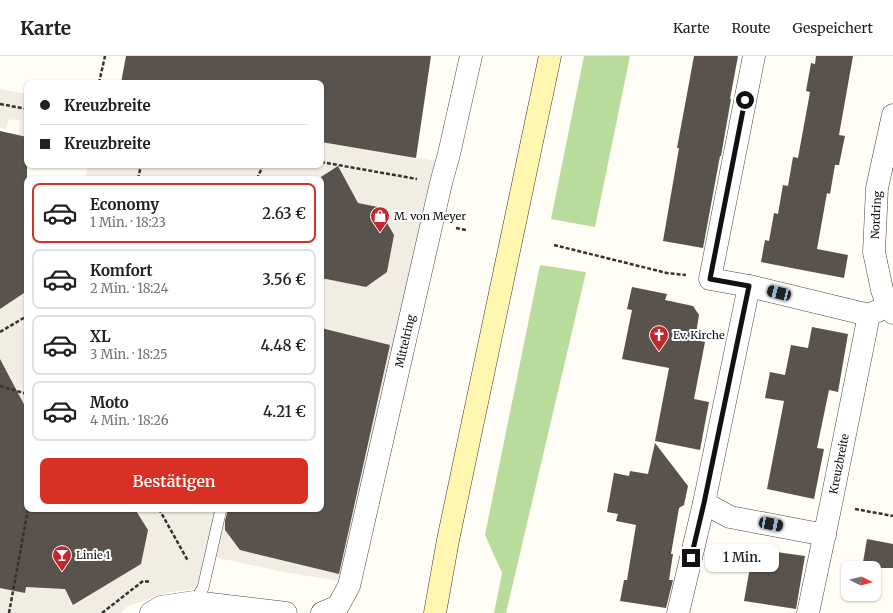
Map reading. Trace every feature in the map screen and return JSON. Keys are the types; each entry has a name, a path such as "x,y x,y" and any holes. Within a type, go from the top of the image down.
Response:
{"main road":[{"path":"435,613 448,540 550,56"}],"street":[{"name":"Mittelring","path":"322,613 338,606 349,586 471,56"},
{"path":"754,56 710,279 749,286 885,302"},
{"name":"Nordring","path":"885,302 874,252 877,188 893,115"},
{"path":"678,613 704,503 749,286"},
{"name":"Kreuzbreite","path":"808,613 831,504 885,302"},
{"path":"704,503 730,517 825,535"},
{"path":"151,613 161,607 199,595 286,613"}],"lane":[{"path":"199,595 220,512"}],"path":[{"path":"100,80 105,56"},
{"path":"0,104 24,108"},
{"path":"324,163 441,184"},
{"path":"554,245 667,273 710,279"},
{"path":"0,332 24,318"},
{"path":"0,386 24,393"},
{"path":"831,504 893,516"},
{"path":"9,613 27,512"},
{"path":"160,512 199,595"}],"green space":[{"path":"584,56 630,56 595,227 551,219"},
{"path":"540,265 586,272 506,613 494,613 502,573 485,535"}],"shaded area":[{"path":"0,89 24,93 24,136 18,135 20,121 9,119 6,129 0,128"},
{"path":"324,142 437,161 340,581 284,572 209,556 203,588 171,592 128,606 120,613 0,613 0,309 24,293 24,512 28,512 37,541 74,605 140,564 148,530 137,512 225,512 225,530 240,550 339,574 390,345 324,329 324,279 366,287 387,272 394,235 378,207 358,203 324,176 86,176 87,168 324,168"}],"building":[{"path":"126,56 431,56 416,158 324,143 324,80 122,80"},
{"path":"694,56 738,56 721,156 703,248 663,241 679,148 677,148"},
{"path":"816,56 853,56 839,135 845,136 839,165 835,165 830,194 827,193 817,249 848,255 844,278 761,262 765,240 769,241 774,213 778,214 783,185 788,186 793,157 798,158 810,92 806,91 811,63 815,64"},
{"path":"0,131 24,136 24,168 27,168 27,176 24,176 24,293 0,309"},
{"path":"338,166 358,203 378,207 394,235 387,272 366,287 324,279 324,176 323,176"},
{"path":"632,287 667,294 665,300 693,306 699,315 695,340 705,342 694,399 709,402 700,450 655,441 669,368 622,359 632,310 627,309"},
{"path":"812,327 848,334 838,392 829,390 817,448 824,449 814,499 767,489 784,401 765,398 770,372 785,375 791,345 808,348"},
{"path":"324,329 390,345 339,574 240,550 225,530 227,512 324,512"},
{"path":"0,359 24,404 24,512 137,512 148,530 141,564 73,605 65,589 26,587 25,593 0,588"},
{"path":"655,443 688,486 684,505 679,508 671,554 673,554 669,580 673,580 666,608 620,601 624,580 627,580 636,525 616,521 618,514 607,512 614,473 629,476 630,471 648,474"},
{"path":"867,539 893,544 893,568 881,568 881,561 863,561"},
{"path":"769,551 805,556 796,609 744,601 750,567 766,569"}],"place":[{"name":"M. von Meyer","path":"380,233"},
{"name":"Ev. Kirche","path":"659,352"},
{"name":"Linie 1","path":"62,572"}],"route":[{"path":"691,558 704,503 749,286 710,279 745,100"}]}
